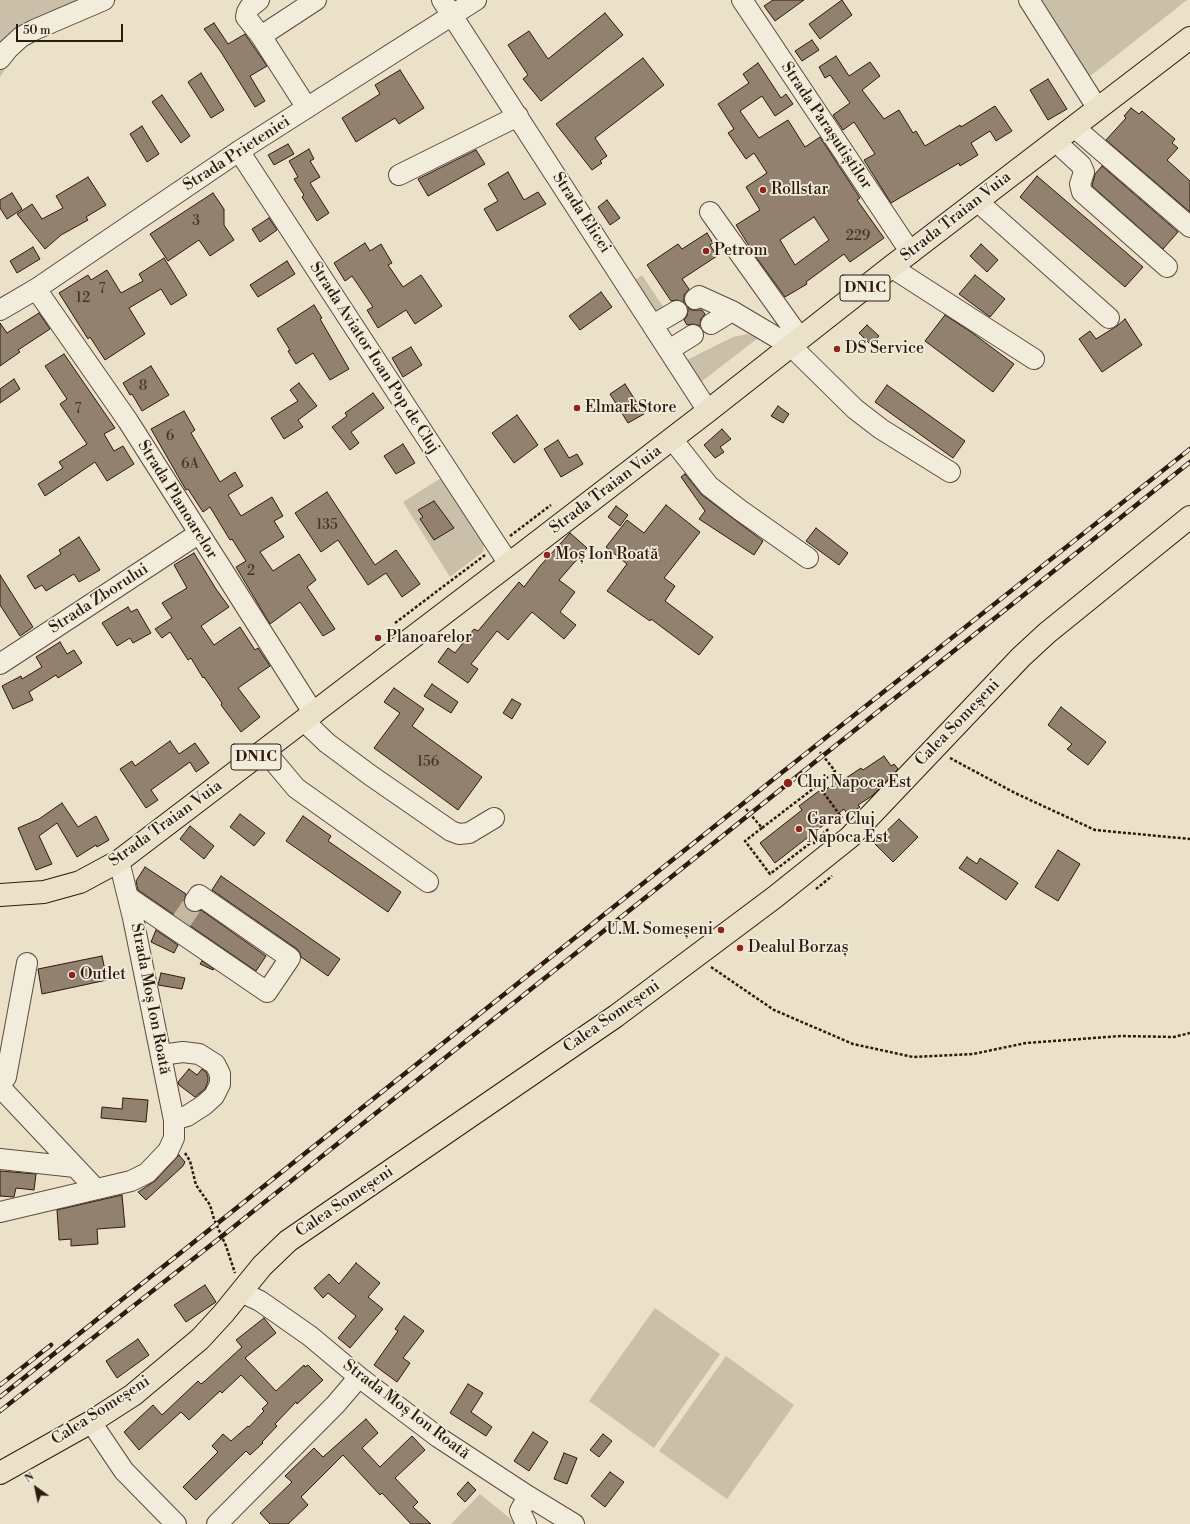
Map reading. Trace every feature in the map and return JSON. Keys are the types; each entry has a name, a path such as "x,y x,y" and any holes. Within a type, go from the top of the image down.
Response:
{"main road":[{"name":"Strada Traian Vuia","path":"0,895 44,892 80,882 119,861 309,718 672,439 891,267 1190,38"},
{"name":"Calea Someșeni","path":"0,1473 91,1422 133,1395 200,1340 262,1266 288,1241 616,1016 775,897 819,848 850,837 1021,657 1047,633 1190,516"}],"street":[{"path":"0,60 8,49 21,37 104,0"},
{"path":"235,0 261,36 307,108"},
{"path":"246,17 250,7 259,0"},
{"path":"261,36 316,0"},
{"name":"Strada Parașutiștilor","path":"742,0 911,253"},
{"path":"1029,0 1098,109"},
{"name":"Strada Prieteniei","path":"0,310 36,289 307,108 448,8 471,1"},
{"name":"Strada Elicei","path":"448,8 708,411"},
{"path":"399,175 518,116"},
{"path":"1074,127 1190,227"},
{"path":"1055,141 1081,165 1084,172 1080,184 1082,192 1167,267"},
{"name":"Strada Aviator Ioan Pop de Cluj","path":"239,152 509,564"},
{"path":"977,201 1109,318"},
{"path":"710,212 796,342 855,409 881,429 950,472"},
{"path":"891,267 1034,359"},
{"name":"Strada Planoarelor","path":"36,289 128,421 309,718 326,743 451,831 459,834 469,833 494,818"},
{"path":"695,299 699,296 796,342"},
{"path":"653,325 677,311"},
{"path":"711,324 732,311"},
{"path":"669,350 693,335"},
{"path":"672,439 709,486 808,558"},
{"name":"Strada Zborului","path":"0,664 198,534"},
{"path":"265,751 296,788 428,882"},
{"name":"Strada Moș Ion Roată","path":"119,861 161,1055 174,1129"},
{"path":"128,897 178,926 267,992 290,958 199,895 195,901"},
{"path":"27,964 6,1077 0,1087 96,1189"},
{"path":"0,1212 131,1181 147,1173 168,1151 174,1129 187,1116 204,1105 214,1096 220,1084 220,1074 215,1064 199,1054 183,1052 161,1055"},
{"path":"0,1159 75,1167"},
{"name":"Strada Moș Ion Roată","path":"241,1292 260,1301 310,1336 359,1377 438,1438 574,1524"},
{"path":"217,1524 336,1404 359,1377"},
{"path":"91,1422 124,1471 176,1524"},
{"path":"526,1524 520,1511 528,1496"}],"path":[{"path":"395,623 551,505"},
{"path":"934,749 1015,793 1095,830 1190,839"},
{"path":"820,752 835,772 745,841 770,874 819,848 831,827"},
{"path":"818,785 843,818 837,822"},
{"path":"746,809 762,828"},
{"path":"695,957 774,1010 853,1044 913,1057 973,1054 1026,1043 1121,1036 1174,1037 1190,1033"},
{"path":"174,1129 190,1161 196,1185 210,1205 214,1219 226,1246 241,1292"}],"shaded area":[{"path":"0,0 117,0 96,14 21,46 0,77"},
{"path":"1039,0 1187,0 1089,77"},
{"path":"642,275 664,308 654,314 632,282"},
{"path":"747,334 758,338 701,382 687,360 733,337"},
{"path":"441,478 484,543 483,552 450,577 403,502"},
{"path":"655,1308 720,1354 654,1448 589,1401"},
{"path":"726,1356 794,1405 727,1499 659,1451"},
{"path":"480,1494 517,1524 451,1524"}],"building":[{"path":"773,0 804,0 775,21 764,6"},
{"path":"842,0 852,15 820,39 809,24"},
{"path":"605,13 623,35 541,101 523,79 528,75 508,45 529,31 548,59"},
{"path":"214,23 228,44 245,34 267,66 250,76 265,101 255,107 221,52 204,29"},
{"path":"812,40 819,50 802,61 795,51"},
{"path":"836,56 849,76 870,62 880,76 862,90 884,119 899,110 913,133 916,131 925,146 960,125 961,127 995,106 1012,131 996,141 990,131 971,143 978,155 960,166 959,163 891,203 864,160 875,154 854,122 843,130 833,115 850,103 830,75 825,78 819,67"},
{"path":"643,58 664,85 595,138 607,156 600,161 602,163 592,170 556,124"},
{"path":"758,63 781,98 786,94 793,104 775,116 762,96 740,111 759,138 788,120 805,147 820,137 860,198 857,200 884,238 850,262 844,254 806,282 807,284 785,297 756,257 736,225 760,210 746,187 767,173 754,153 746,159 728,133 734,129 718,104 749,83 743,74","holes":["814,217 829,240 795,265 780,240"]},
{"path":"400,70 424,108 399,124 395,118 356,142 342,118 380,94 375,85"},
{"path":"201,73 224,110 211,118 188,82"},
{"path":"1048,79 1067,109 1048,120 1030,90"},
{"path":"162,95 190,136 181,143 152,102"},
{"path":"1131,108 1139,114 1142,111 1175,139 1172,143 1178,148 1167,160 1190,181 1190,212 1106,140 1126,118 1124,116"},
{"path":"142,126 159,154 147,162 130,134"},
{"path":"288,144 294,154 274,165 268,155"},
{"path":"309,149 314,159 310,161 320,177 310,183 329,213 317,221 302,197 304,195 294,179 298,177 289,161"},
{"path":"476,150 485,164 428,196 418,179"},
{"path":"1102,166 1178,232 1163,249 1092,186 1095,174"},
{"path":"508,172 524,200 538,192 546,204 497,231 484,209 498,201 488,184"},
{"path":"1037,176 1143,267 1125,287 1020,197"},
{"path":"88,177 106,205 86,217 88,220 61,235 45,249 17,214 32,204 42,219 63,208 56,196"},
{"path":"12,193 22,209 7,219 0,208 0,200"},
{"path":"213,193 224,209 224,225 234,240 210,256 199,240 168,261 150,234"},
{"path":"607,200 620,218 610,225 598,207"},
{"path":"269,218 277,230 260,242 252,229"},
{"path":"707,233 713,243 710,245 717,256 682,279 689,289 684,295 684,303 677,300 671,301 647,265 678,244 682,249"},
{"path":"365,243 370,251 381,244 392,263 388,265 403,287 421,275 442,306 415,324 406,310 378,328 367,310 373,307 352,276 345,281 334,263"},
{"path":"981,244 998,260 987,272 970,256"},
{"path":"33,247 40,259 17,273 10,261"},
{"path":"164,258 187,295 171,305 161,289 129,308 145,334 105,360 90,337 88,339 59,293 88,275 91,280 107,270 121,293 143,281 139,274"},
{"path":"287,261 295,274 258,297 250,285"},
{"path":"975,275 1005,299 990,317 959,294"},
{"path":"601,292 612,307 580,330 569,316"},
{"path":"314,305 322,318 320,319 349,369 330,380 313,353 296,364 288,351 290,350 277,329"},
{"path":"688,307 691,310 702,310 705,314 701,319 700,326 693,324 687,325 684,320 687,316"},
{"path":"39,313 50,329 18,350 20,352 0,366 0,323 7,333"},
{"path":"945,315 1014,364 993,392 925,341"},
{"path":"1125,319 1142,345 1102,372 1079,339 1090,331 1096,339 1117,326"},
{"path":"867,325 879,336 871,345 859,333"},
{"path":"411,347 422,365 403,377 392,358"},
{"path":"64,354 115,428 104,434 114,451 123,446 134,464 107,481 95,462 45,496 38,484 63,468 59,462 87,444 60,404 67,399 45,366"},
{"path":"151,366 169,395 142,411 132,394 130,395 123,383"},
{"path":"14,379 20,389 0,403 0,389"},
{"path":"299,383 317,406 298,420 303,427 284,439 271,418 298,401 290,390"},
{"path":"625,384 644,414 628,423 610,394"},
{"path":"887,385 965,441 953,458 875,402"},
{"path":"373,393 384,408 351,432 359,443 350,450 332,427 347,416 345,413"},
{"path":"778,406 789,414 783,423 771,416"},
{"path":"184,411 195,430 191,433 220,482 235,472 243,486 228,495 241,516 272,497 283,516 274,521 284,537 260,552 273,571 299,554 316,580 307,587 335,629 323,636 300,602 270,624 236,567 246,561 232,539 230,540 210,507 203,512 188,489 186,490 151,429"},
{"path":"517,415 538,445 514,463 492,433"},
{"path":"722,429 731,439 720,447 724,452 715,458 704,445"},
{"path":"558,440 569,458 577,454 583,464 561,477 544,449"},
{"path":"403,444 415,463 396,474 384,456"},
{"path":"685,474 702,495 763,541 754,555 699,519 705,511 681,477"},
{"path":"327,492 375,565 396,550 420,584 402,597 386,573 368,585 338,540 321,552 295,513"},
{"path":"434,501 454,528 434,540 420,519 423,517 418,510"},
{"path":"666,505 700,532 664,578 675,586 665,601 713,637 699,655 651,619 650,621 607,591 627,564 606,547 627,520 644,533"},
{"path":"616,506 628,515 620,526 608,517"},
{"path":"816,528 848,553 839,565 806,541"},
{"path":"570,533 587,548 559,580 575,592 560,612 576,625 564,639 532,612 508,640 497,631 471,664 478,669 468,683 438,662 448,648 455,653 474,629 478,631 519,582 524,587 540,566"},
{"path":"79,537 100,570 79,582 74,574 46,591 42,585 35,589 27,576 61,554 59,550"},
{"path":"194,553 229,607 201,626 214,645 240,627 255,650 258,648 270,666 238,688 260,717 241,732 221,705 222,703 204,677 203,678 191,658 188,660 170,632 162,638 155,629 172,618 162,603 187,588 174,565"},
{"path":"0,575 33,627 20,636 0,605"},
{"path":"128,607 131,612 137,609 151,633 133,643 130,638 117,646 102,623"},
{"path":"60,642 67,654 74,650 82,663 58,678 56,675 29,692 33,700 13,709 2,686 21,676 22,679 42,667 36,657"},
{"path":"432,684 458,702 451,713 424,696"},
{"path":"394,688 424,709 412,726 482,777 458,810 374,748 400,713 384,702"},
{"path":"512,699 521,704 512,719 503,713"},
{"path":"1061,707 1106,742 1088,765 1067,749 1072,744 1048,725"},
{"path":"170,741 179,754 195,743 209,763 196,772 190,762 151,790 158,800 146,808 120,769 132,761 135,766"},
{"path":"884,756 891,766 894,764 898,769 872,796 858,805 860,807 848,815 844,809 775,863 760,843 802,810 799,806 819,791 821,793 842,778 843,780 861,768 863,770"},
{"path":"62,803 78,827 96,816 109,840 97,847 96,845 77,857 57,823 39,836 52,864 36,870 18,828 39,819"},
{"path":"240,814 265,833 254,846 230,827"},
{"path":"303,816 331,836 328,841 401,892 388,912 286,841"},
{"path":"899,819 918,837 893,862 874,843"},
{"path":"190,826 214,846 204,859 180,839"},
{"path":"1058,850 1080,864 1058,901 1035,887"},
{"path":"967,857 977,864 980,858 1018,883 1006,900 959,868"},
{"path":"145,867 186,894 184,901 188,910 195,912 201,910 266,956 256,971 138,890 136,881"},
{"path":"221,876 340,959 328,976 301,957 297,949 212,890"},
{"path":"156,930 178,945 174,953 151,942"},
{"name":"Outlet","path":"102,956 107,980 42,994 38,969"},
{"path":"202,961 214,969 213,970 200,964"},
{"path":"161,973 185,978 182,989 158,985"},
{"path":"189,1069 197,1075 202,1069 206,1072 208,1077 205,1089 195,1097 179,1085 178,1082"},
{"path":"123,1098 148,1100 146,1122 101,1118 102,1107 122,1109"},
{"path":"179,1155 185,1162 183,1166 146,1200 138,1192 155,1181"},
{"path":"0,1171 36,1174 34,1190 16,1188 14,1197 0,1196"},
{"path":"122,1195 125,1227 97,1229 98,1244 71,1246 71,1239 59,1240 57,1210"},
{"path":"356,1263 380,1283 368,1297 383,1309 350,1348 338,1338 356,1316 328,1293 323,1298 314,1288 329,1274 339,1284"},
{"path":"205,1285 216,1302 186,1322 174,1305"},
{"path":"404,1316 424,1331 403,1358 410,1363 397,1382 374,1365 398,1331 395,1329"},
{"path":"264,1318 276,1333 245,1358 276,1391 304,1365 305,1367 308,1365 323,1380 297,1404 296,1402 275,1424 277,1426 262,1442 263,1443 250,1455 246,1451 196,1500 183,1487 218,1452 212,1446 223,1434 231,1441 248,1426 249,1427 264,1411 262,1409 268,1403 241,1375 222,1393 220,1391 189,1420 181,1412 139,1450 124,1432 153,1405 162,1415 198,1381 201,1384 205,1381 242,1347 236,1340"},
{"path":"138,1339 149,1355 117,1378 106,1361"},
{"path":"468,1384 483,1393 471,1412 492,1427 486,1436 450,1413"},
{"path":"366,1419 378,1433 362,1448 380,1467 412,1436 425,1450 395,1478 418,1502 413,1507 431,1524 411,1524 382,1493 380,1495 343,1455 301,1497 308,1505 288,1524 270,1524 260,1513 292,1482 285,1476 314,1448 323,1457"},
{"path":"533,1432 548,1442 529,1471 514,1461"},
{"path":"603,1434 612,1441 599,1457 590,1450"},
{"path":"564,1453 577,1458 567,1484 554,1479"},
{"path":"610,1472 624,1482 605,1507 591,1496"},
{"path":"468,1482 476,1490 465,1502 457,1494"}],"tunnel":[{"path":"180,923 195,901"}],"railway":[{"path":"0,1397 780,774 1190,449"},
{"path":"0,1411 221,1237 1190,462"},
{"path":"0,1385 51,1345"}],"place":[{"name":"Rollstar","path":"763,190"},
{"name":"Petrom","path":"706,251"},
{"name":"DS Service","path":"837,349"},
{"name":"ElmarkStore","path":"577,408"},
{"name":"Moș Ion Roată","path":"547,555"},
{"name":"Planoarelor","path":"378,638"},
{"name":"Cluj Napoca Est","path":"788,783"},
{"name":"Gara Cluj Napoca Est","path":"799,829"},
{"name":"U.M. Someșeni","path":"721,930"},
{"name":"Dealul Borzaș","path":"740,948"},
{"name":"Outlet","path":"72,975"}]}
